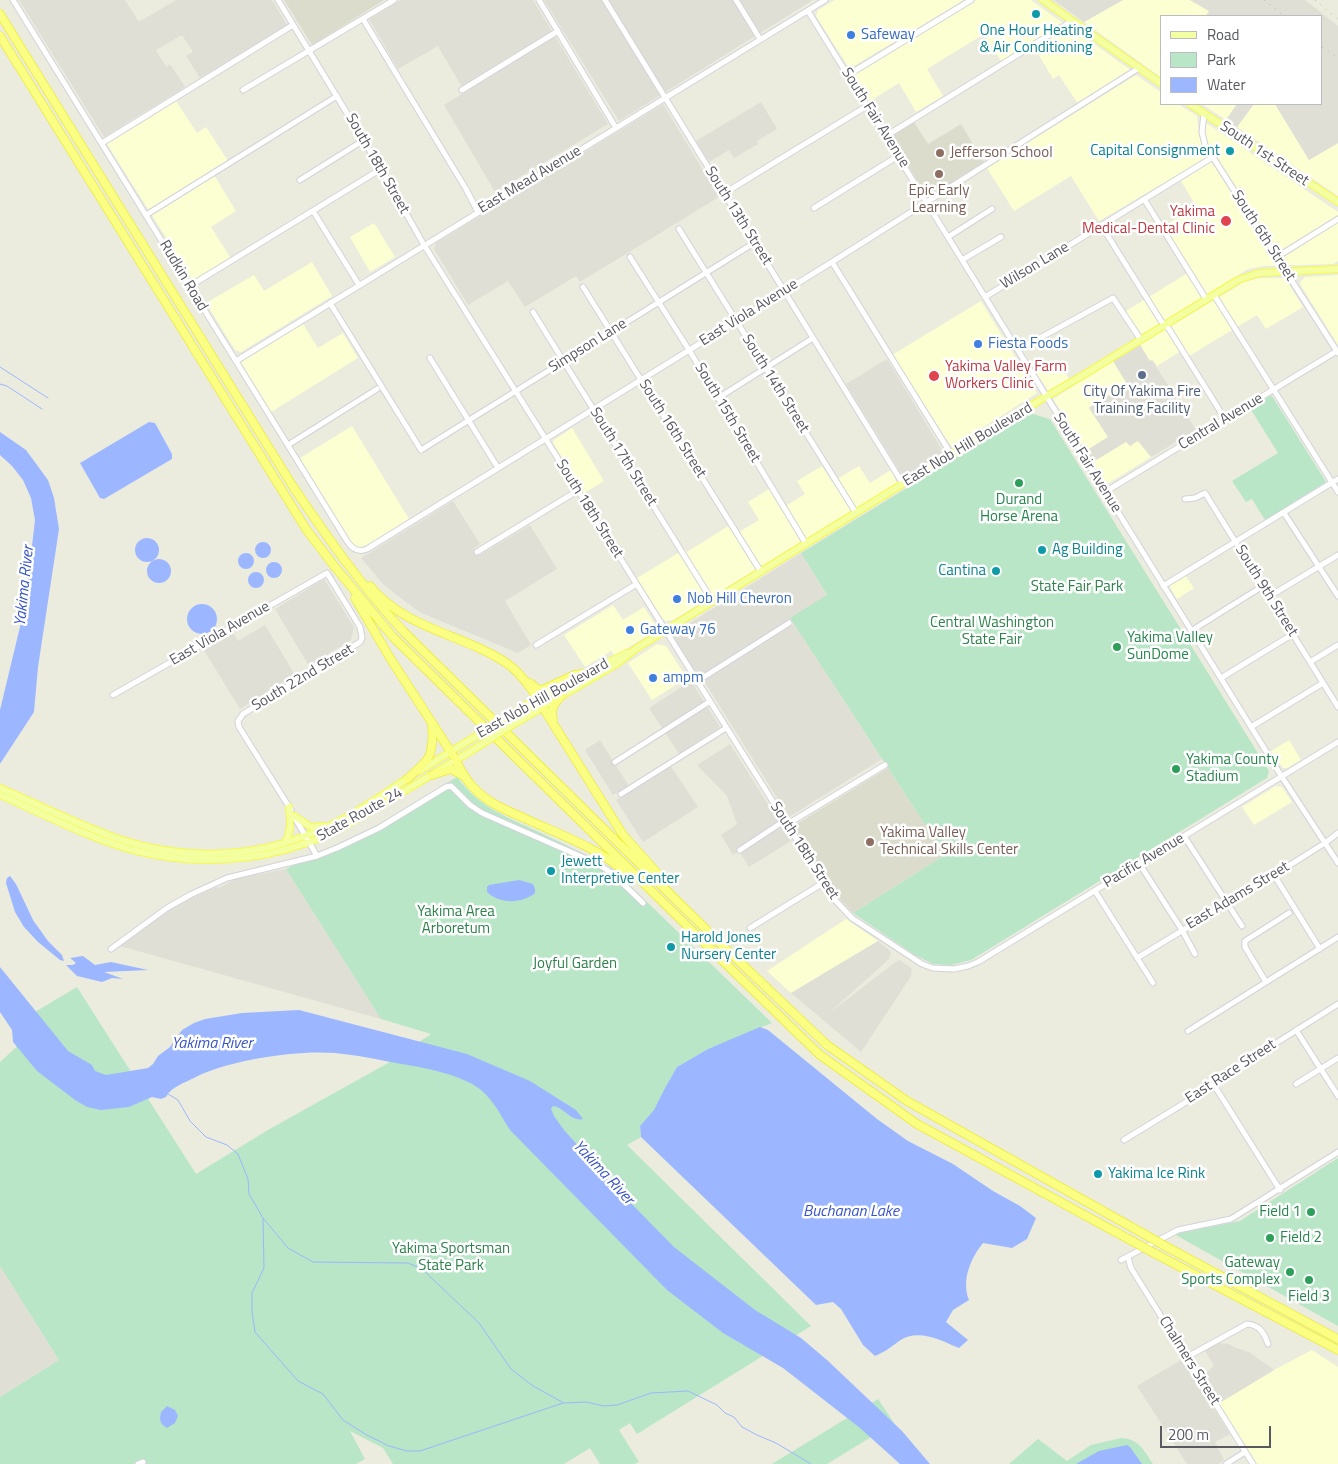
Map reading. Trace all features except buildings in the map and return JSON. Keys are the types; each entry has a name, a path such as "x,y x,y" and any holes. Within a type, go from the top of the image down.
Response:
{"highway":[{"path":"0,14 292,485 338,552 379,605 404,632 726,949 827,1045 907,1101 1165,1246 1338,1338"},
{"path":"0,36 281,489 306,528 335,567 394,637 726,964 820,1054 917,1124 1154,1253 1338,1350"},
{"path":"292,485 309,504 339,548 376,593 404,615 498,658 537,689 542,690 574,676 587,673"},
{"path":"335,567 456,760 463,775 476,791 495,805 594,850 618,865 698,942 726,964"},
{"path":"519,673 543,707 623,835 726,949"},
{"path":"553,724 552,709 562,695"},
{"path":"407,779 426,762 432,751 432,723"},
{"path":"432,775 451,769 463,775"}],"main road":[{"path":"1043,0 1160,83"},
{"name":"South 1st Street","path":"1191,105 1338,202"},
{"name":"East Nob Hill Boulevard","path":"456,760 618,663 665,631 951,454 1214,295 1250,275 1264,272 1338,269"},
{"name":"East Nob Hill Boulevard","path":"450,751 537,698 638,648"},
{"name":"State Route 24","path":"0,788 101,839 140,852 198,860 239,858 289,849 327,826 367,806 450,751"},
{"name":"State Route 24","path":"0,795 76,825 132,843 182,853 218,854 240,852 308,839 349,824 456,760"},
{"path":"285,843 291,832 288,807"},
{"path":"294,816 311,826 327,826"}],"street":[{"name":"Rudkin Road","path":"13,0 347,542 355,550"},
{"name":"South 18th Street","path":"278,0 364,140 424,246 546,438 635,585 836,902 852,918 917,961 933,968 946,970"},
{"path":"243,90 394,0"},
{"path":"539,0 616,128"},
{"name":"South 13th Street","path":"605,0 903,484"},
{"path":"736,0 760,39"},
{"name":"East Mead Avenue","path":"236,362 825,0"},
{"path":"848,75 971,0"},
{"name":"South Fair Avenue","path":"808,11 1163,586 1338,863"},
{"path":"363,19 478,212"},
{"path":"886,136 1072,21"},
{"path":"102,143 293,25"},
{"path":"462,90 558,31"},
{"name":"East Viola Avenue","path":"355,550 363,551 367,549 832,262 1139,68"},
{"path":"146,215 337,96"},
{"path":"723,194 867,106"},
{"name":"South 6th Street","path":"1204,114 1203,138 1213,157 1337,352"},
{"path":"300,180 364,140"},
{"path":"814,208 898,156"},
{"name":"Wilson Lane","path":"985,297 1213,157"},
{"path":"190,286 381,169"},
{"path":"1144,199 1206,300"},
{"path":"948,236 992,209"},
{"path":"313,211 359,285"},
{"path":"1277,257 1338,219"},
{"path":"1101,225 1225,419"},
{"name":"South 14th Street","path":"678,229 856,513"},
{"path":"962,260 1001,237"},
{"name":"Simpson Lane","path":"330,304 421,450 754,243"},
{"name":"South 15th Street","path":"630,256 806,544"},
{"path":"832,262 951,454"},
{"name":"South 16th Street","path":"582,287 761,572"},
{"path":"1214,295 1338,492"},
{"path":"1018,350 1113,298 1141,340"},
{"name":"South 17th Street","path":"532,312 594,409 712,602"},
{"path":"718,398 814,338"},
{"name":"Central Avenue","path":"1105,492 1337,352"},
{"path":"430,358 498,468"},
{"path":"288,445 377,389"},
{"path":"1163,586 1338,479"},
{"path":"477,552 577,491"},
{"name":"South 9th Street","path":"1185,499 1195,498 1205,493 1338,707"},
{"path":"1284,512 1338,596"},
{"path":"1270,596 1338,555"},
{"name":"East Viola Avenue","path":"113,695 327,573"},
{"name":"South 22nd Street","path":"317,856 239,727 238,721 244,714 360,642 362,638 360,626 327,573"},
{"path":"536,645 635,585"},
{"path":"1191,631 1263,586"},
{"path":"696,682 789,623"},
{"path":"1221,678 1293,634"},
{"path":"1310,662 1338,646"},
{"path":"1251,727 1323,683"},
{"path":"615,762 709,702"},
{"path":"621,794 726,728"},
{"name":"Pacific Avenue","path":"946,970 961,968 978,962 1338,742"},
{"path":"740,850 884,765"},
{"path":"110,949 173,904 228,878 317,856 358,840 446,787 451,786 470,805 482,813 606,868 643,902"},
{"name":"East Adams Street","path":"1137,958 1274,875 1338,833"},
{"path":"1184,836 1242,926"},
{"path":"1139,863 1182,930 1195,954"},
{"path":"1274,875 1320,949"},
{"path":"750,928 823,883"},
{"path":"1095,891 1153,983"},
{"path":"1266,982 1245,947 1245,941 1289,913"},
{"path":"1188,1030 1338,937"},
{"name":"East Race Street","path":"1124,1140 1214,1085 1216,1081 1338,1004"},
{"path":"1296,1030 1338,1096"},
{"path":"1296,1084 1338,1058"},
{"path":"1214,1085 1280,1190"},
{"path":"1121,1260 1178,1230 1231,1219 1338,1152"},
{"name":"Chalmers Street","path":"1128,1257 1131,1268 1253,1464"},
{"path":"1187,1357 1247,1324 1260,1328 1268,1344"},
{"path":"1226,1464 1245,1452"}],"shaded area":[{"path":"19,0 125,0 139,22 176,0 272,0 287,25 200,78 186,56 193,52 182,35 156,50 166,67 170,64 185,87 104,137"},
{"path":"284,0 384,0 312,45"},
{"path":"401,0 533,0 608,124 495,192 444,105 465,92 438,46 398,69 369,19"},
{"path":"544,0 813,0 619,121"},
{"path":"835,0 964,0 852,67 847,65 816,16 818,10"},
{"path":"976,0 1031,0 1063,23 1001,61 984,34 927,69 943,96 916,112 899,83 870,101 854,75"},
{"path":"1054,0 1123,0 1084,22"},
{"path":"1122,0 1190,0 1209,11 1207,15 1160,15 1160,77 1084,22"},
{"path":"1190,0 1305,0 1338,26 1338,143 1309,160 1276,105 1323,105 1323,15 1207,15 1209,11"},
{"path":"1069,26 1132,71 1078,104 1059,75 1053,79 1034,47"},
{"path":"1136,75 1160,92 1160,105 1180,105 1197,116 1199,136 1208,157 1099,221 1071,176 1014,211 987,168"},
{"path":"176,101 197,133 206,127 230,164 214,175 236,211 211,227 233,262 196,285 107,144"},
{"path":"761,102 777,129 757,141 758,144 734,158 729,150 709,162 696,141"},
{"path":"663,104 719,197 580,282 576,276 525,307 508,281 468,305 434,249 436,243"},
{"path":"1204,105 1236,105 1226,120"},
{"path":"1236,105 1253,105 1237,127 1226,120"},
{"path":"1253,105 1276,105 1309,160 1338,143 1338,196 1237,127"},
{"name":"Jefferson School","path":"914,122 928,144 961,124 984,162 928,197 890,137"},
{"path":"1205,122 1338,212 1338,261 1333,264 1264,266 1248,269 1136,338 1121,314 1191,271 1164,226 1196,206 1181,181 1217,158 1205,139"},
{"path":"374,223 395,257 370,272 350,237"},
{"path":"312,262 332,296 241,352 235,350 206,303 254,275 264,291"},
{"path":"1338,275 1338,345 1300,284 1305,277"},
{"path":"1260,278 1285,278 1303,307 1266,329 1257,315 1189,356 1184,349 1157,366 1153,360 1150,362 1140,345 1244,282"},
{"path":"981,301 1037,393 954,446 951,446 892,355"},
{"path":"303,324 318,348 343,333 358,358 271,412 240,363"},
{"path":"1140,345 1150,361 1152,360 1196,430 1151,457 1138,441 1130,446 1126,442 1093,462 1089,455 1092,453 1089,449 1108,437 1089,408 1127,384 1113,361"},
{"path":"887,359 944,453 904,478 846,384"},
{"path":"1056,359 1069,379 1048,391 1036,372"},
{"path":"1113,361 1127,384 1089,407 1108,437 1090,448 1092,453 1089,455 1053,399"},
{"path":"352,426 409,519 361,549 351,544 300,458"},
{"path":"572,428 604,481 584,493 553,443 554,440"},
{"path":"1126,441 1138,441 1151,457 1109,483 1105,482 1093,462"},
{"path":"822,466 832,482 859,466 870,483 891,470 897,483 673,620 665,621 662,618 637,578 685,549 687,552 733,523 739,532 759,520 748,502 774,486 786,506 805,494 797,481"},
{"path":"453,501 480,544 473,549 478,556 530,525 557,569 505,601 531,645 518,653 419,612 384,585 361,558"},
{"path":"801,553 827,596 699,676 697,675 674,638 679,630"},
{"path":"1185,575 1194,588 1177,599 1170,585"},
{"path":"324,579 354,627 351,640 309,666 275,609"},
{"path":"613,605 623,620 644,607 655,624 655,629 615,656 611,651 585,667 564,635"},
{"path":"794,624 882,759 789,817 704,681"},
{"path":"265,625 295,675 240,709 200,644 229,627 238,641"},
{"path":"657,644 666,646 687,678 652,700 628,663"},
{"path":"691,681 720,727 679,754 649,708"},
{"path":"600,740 629,786 613,795 585,750"},
{"path":"1289,740 1301,760 1287,768 1283,768 1271,751"},
{"path":"730,744 791,841 749,867 739,851 733,855 721,835 737,824 727,796 697,765"},
{"path":"670,765 698,807 643,842 616,800"},
{"name":"Yakima Valley Technical Skills Center","path":"888,768 945,855 853,913 836,895 795,829 795,825"},
{"path":"1276,786 1282,787 1292,802 1254,825 1242,807"},
{"path":"286,869 381,1019 120,946 165,912 179,904 225,885 234,879"},
{"path":"846,919 878,941 791,993 767,971"},
{"path":"878,941 891,953 889,959 829,1013 897,961 900,960 912,969 911,976 861,1052 791,993"},
{"path":"0,1266 59,1360 0,1397"},
{"path":"1217,1343 1229,1344 1249,1352 1274,1370 1213,1407 1230,1434 1215,1442 1224,1460 1218,1464 1187,1464 1137,1386 1181,1360 1196,1381 1214,1366 1205,1351"},
{"path":"1312,1350 1338,1367 1338,1464 1249,1464 1213,1407 1274,1370"}],"green space":[{"path":"1272,396 1326,482 1265,520 1252,499 1246,502 1232,481 1278,453 1250,408"},
{"name":"Central Washington State Fair","path":"1029,413 1050,419 1269,771 1267,778 971,960 951,965 933,964 915,955 853,913 945,855 790,618 827,595 801,553"},
{"name":"Yakima Sportsman State Park","path":"457,777 466,788 494,810 614,870 772,1023 708,1049 677,1067 654,1111 640,1126 641,1137 627,1145 811,1326 637,1434 630,1423 619,1430 639,1462 634,1464 600,1464 590,1448 564,1464 393,1464 383,1448 350,1431 365,1459 356,1464 0,1464 0,1397 59,1360 0,1266 0,1062 24,1040 13,1025 77,987 196,1174 268,1130 388,1063 431,1034 381,1019 286,869 367,831"},
{"name":"Gateway Sports Complex","path":"1338,1158 1338,1326 1174,1234 1240,1221"},
{"path":"878,1399 894,1423 827,1464 772,1464"},
{"path":"1121,1438 1137,1443 1153,1464 1009,1464 1038,1439 1067,1461 1091,1445"}],"water":[{"path":"149,422 155,423 172,454 172,459 104,499 100,498 80,463"},
{"name":"Yakima River","path":"0,432 26,450 48,480 54,498 59,529 38,667 34,712 0,764 0,710 25,606 35,520 31,498 23,480 0,455"},
{"path":"147,538 155,542 159,550 155,558 147,562 139,558 135,550 139,542"},
{"path":"263,542 269,544 271,550 269,556 263,558 257,556 255,550 257,544"},
{"path":"246,553 252,555 254,561 252,567 246,569 240,567 238,561 240,555"},
{"path":"159,559 167,563 171,571 167,579 159,583 151,579 147,571 151,563"},
{"path":"274,562 280,564 282,570 280,576 274,578 268,576 266,570 268,564"},
{"path":"256,572 262,574 264,580 262,586 256,588 250,586 248,580 250,574"},
{"path":"202,604 208,605 216,613 216,625 208,633 202,634 196,633 188,625 187,619 188,613 196,605"},
{"path":"10,876 16,884 33,920 48,941 62,955 64,961 60,960 38,942 24,927 15,912 6,883 7,878"},
{"path":"519,880 533,884 535,893 524,899 511,901 498,899 487,892 489,885"},
{"path":"83,956 95,965 111,962 148,970 104,972 123,979 112,978 102,982 77,976 66,965 76,963 70,958"},
{"name":"Yakima River","path":"0,967 68,1051 92,1065 95,1071 106,1075 148,1068 158,1056 170,1047 182,1030 205,1019 242,1013 299,1010 467,1054 530,1081 576,1110 583,1119 575,1118 557,1107 553,1106 551,1109 564,1130 618,1190 674,1247 755,1310 801,1338 827,1360 902,1431 930,1464 900,1464 860,1428 783,1368 723,1333 667,1290 510,1130 488,1096 475,1086 452,1076 419,1067 343,1054 319,1052 282,1055 225,1066 174,1088 166,1097 161,1099 152,1097 129,1107 101,1110 87,1107 37,1071 13,1042 12,1030 0,1012"},
{"name":"Buchanan Lake","path":"760,1027 768,1030 877,1119 908,1141 953,1164 1036,1218 1027,1239 1012,1248 983,1243 975,1255 967,1277 966,1285 969,1300 953,1310 946,1322 968,1340 959,1348 929,1337 914,1335 906,1337 875,1356 863,1345 841,1309 833,1302 816,1305 641,1137 640,1126 654,1110 677,1067 708,1049"},
{"path":"167,1406 175,1410 178,1416 175,1423 167,1428 161,1423 160,1417 161,1412"},
{"path":"1127,1445 1142,1464 1076,1464 1099,1451"}],"waterway":[{"path":"0,367 48,398"},
{"path":"0,384 7,386 42,409"},
{"path":"168,1094 178,1100 190,1121 206,1137 227,1145 238,1154 248,1179 249,1194 263,1218 288,1248 313,1262 408,1263 422,1269 479,1323 511,1369 533,1386 564,1403 586,1402 604,1406 617,1405 651,1393 688,1391 717,1405 725,1413 734,1417 742,1427 776,1443 811,1464"},
{"path":"263,1219 264,1268 252,1293 255,1332 298,1381 323,1394 343,1420 365,1434 389,1446 407,1451 420,1451 563,1403"}],"railway":[{"path":"1264,0 1283,15"},
{"path":"1315,0 1338,19"},
{"path":"1323,48 1338,58"}],"place":[{"name":"One Hour Heating & Air Conditioning","path":"1036,14"},
{"name":"Safeway","path":"851,35"},
{"name":"Capital Consignment","path":"1230,151"},
{"name":"Jefferson School","path":"940,153"},
{"name":"Epic Early Learning","path":"939,174"},
{"name":"Yakima Medical-Dental Clinic","path":"1226,221"},
{"name":"Fiesta Foods","path":"978,344"},
{"name":"City Of Yakima Fire Training Facility","path":"1142,375"},
{"name":"Yakima Valley Farm Workers Clinic","path":"934,376"},
{"name":"Durand Horse Arena","path":"1019,483"},
{"name":"Ag Building","path":"1042,550"},
{"name":"Cantina","path":"996,571"},
{"name":"Nob Hill Chevron","path":"677,599"},
{"name":"Gateway 76","path":"630,630"},
{"name":"Yakima Valley SunDome","path":"1117,647"},
{"name":"ampm","path":"653,678"},
{"name":"Yakima County Stadium","path":"1176,769"},
{"name":"Yakima Valley Technical Skills Center","path":"870,842"},
{"name":"Jewett Interpretive Center","path":"551,871"},
{"name":"Harold Jones Nursery Center","path":"671,947"},
{"name":"Yakima Ice Rink","path":"1098,1174"},
{"name":"Field 1","path":"1311,1212"},
{"name":"Field 2","path":"1270,1238"},
{"name":"Gateway Sports Complex","path":"1290,1272"},
{"name":"Field 3","path":"1309,1280"}],"park label":[{"name":"State Fair Park","path":"1077,587"},
{"name":"Yakima Area Arboretum","path":"456,920"},
{"name":"Joyful Garden","path":"575,964"}]}
